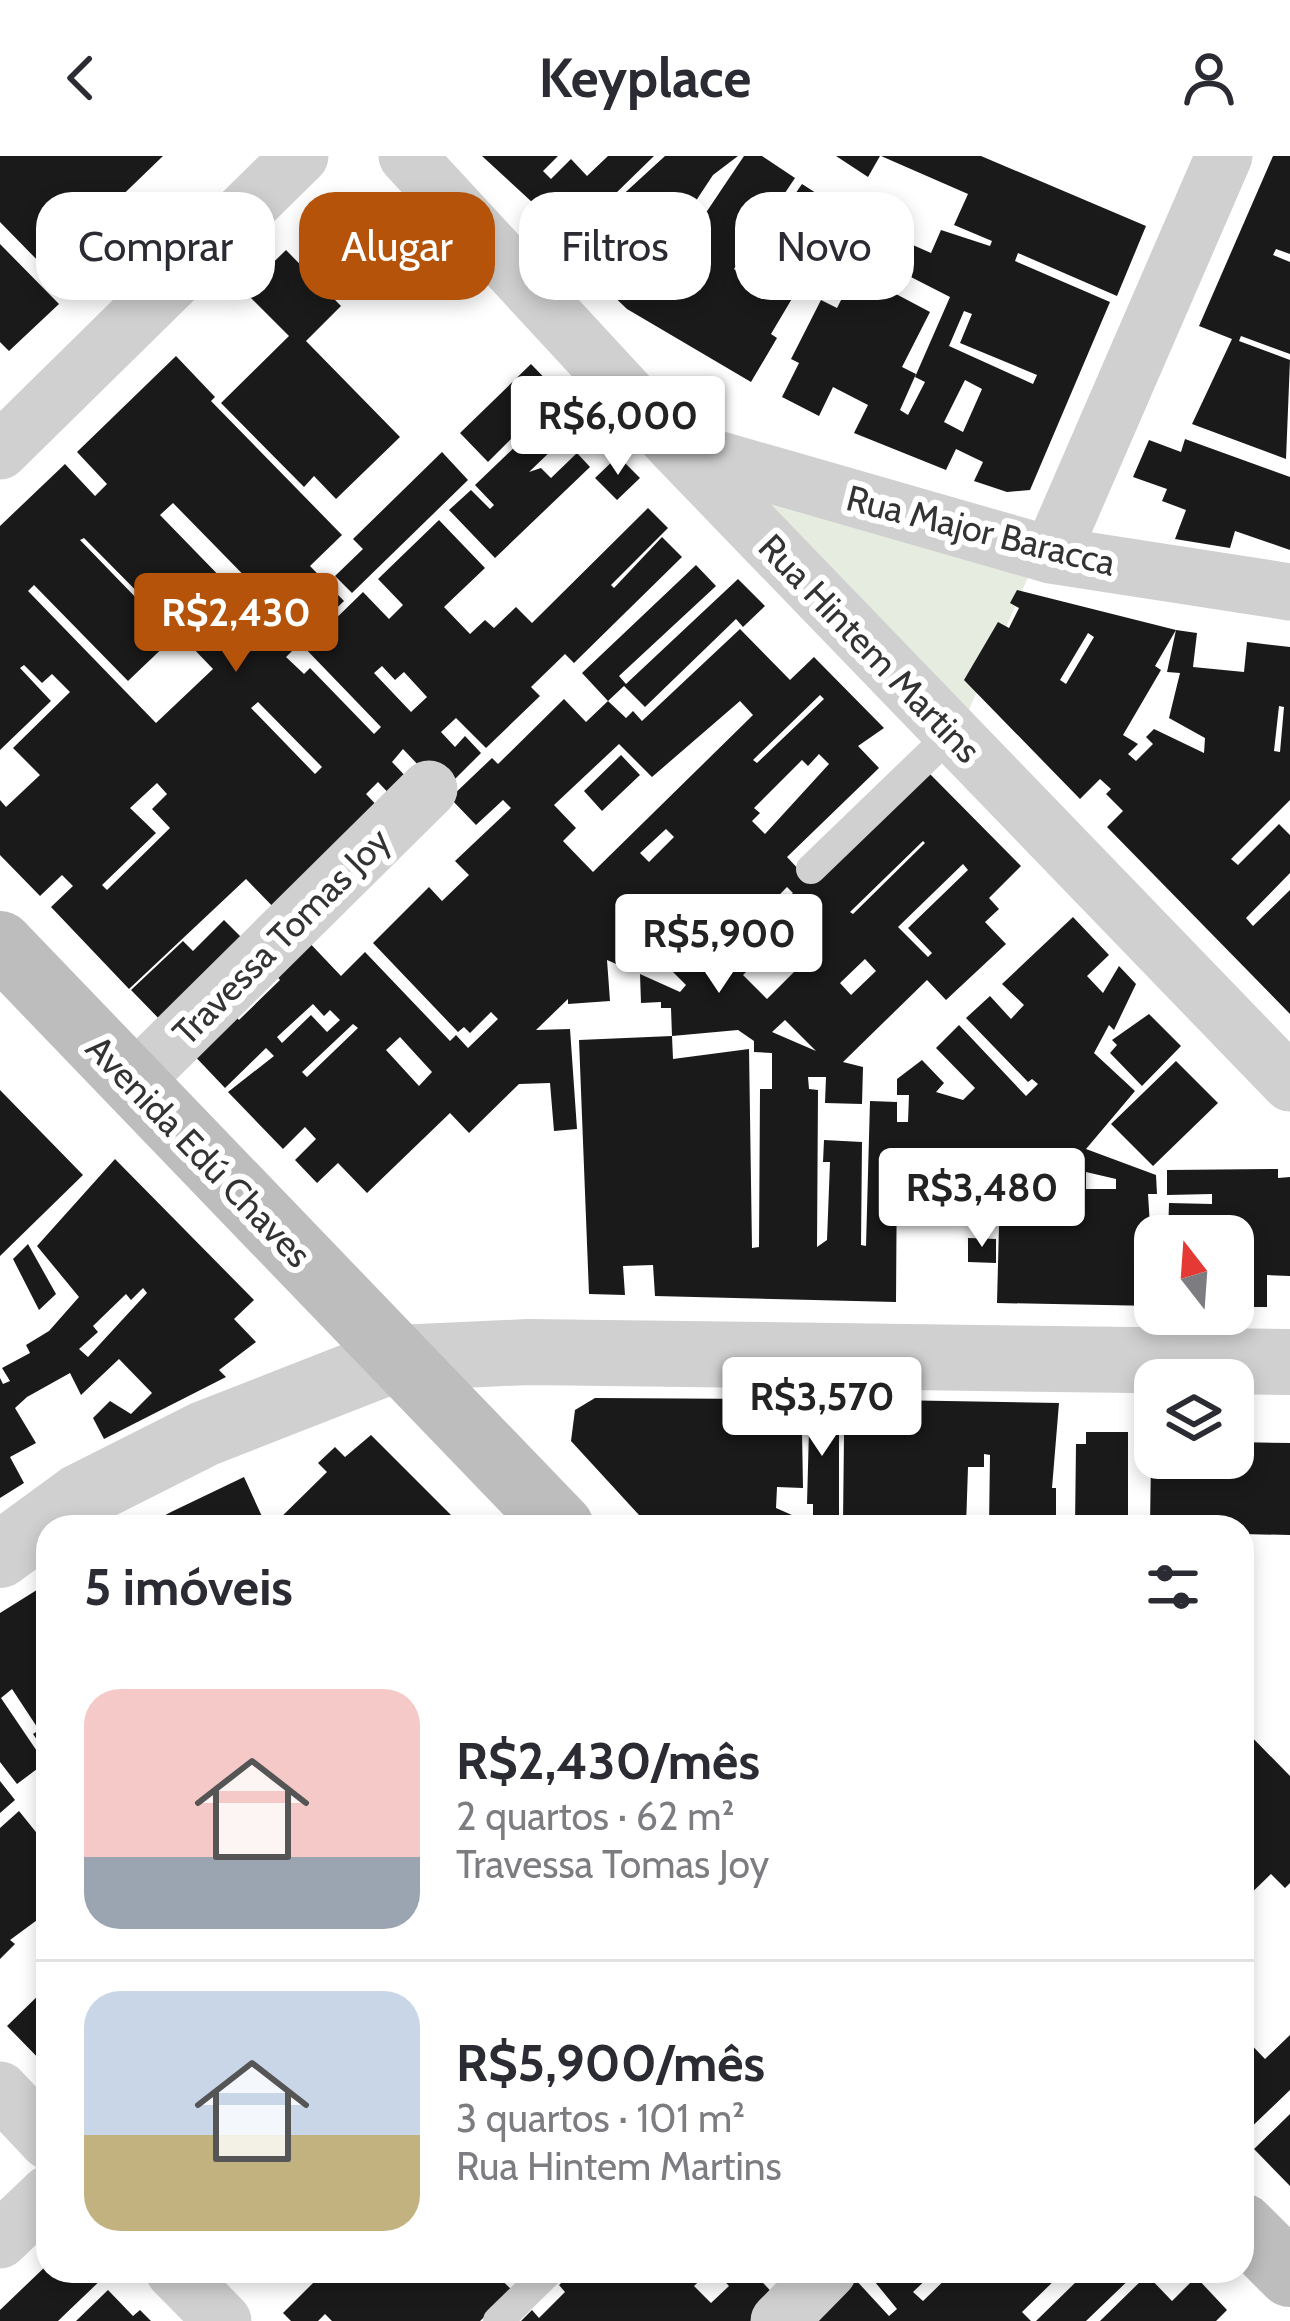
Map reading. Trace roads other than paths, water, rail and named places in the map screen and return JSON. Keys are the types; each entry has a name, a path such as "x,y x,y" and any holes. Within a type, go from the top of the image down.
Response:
{"main road":[{"name":"Avenida Edú Chaves","path":"0,944 550,1515"},
{"path":"1254,2238 1290,2274"}],"street":[{"path":"0,451 300,156"},
{"name":"Rua Hintem Martins","path":"407,156 677,448 1290,1082"},
{"path":"1051,555 1225,156"},
{"name":"Rua Major Baracca","path":"677,448 1051,555 1290,592"},
{"name":"Travessa Tomas Joy","path":"133,1082 429,789"},
{"path":"54,1515 79,1497 204,1434 398,1358 528,1352 1290,1362"},
{"path":"0,1555 36,1529"},
{"path":"0,2090 36,2128"},
{"path":"0,2240 36,2206"},
{"path":"186,2283 223,2321"},
{"path":"778,2321 817,2283"}],"lane":[{"path":"811,869 952,733"},
{"path":"498,2321 537,2283"}]}
